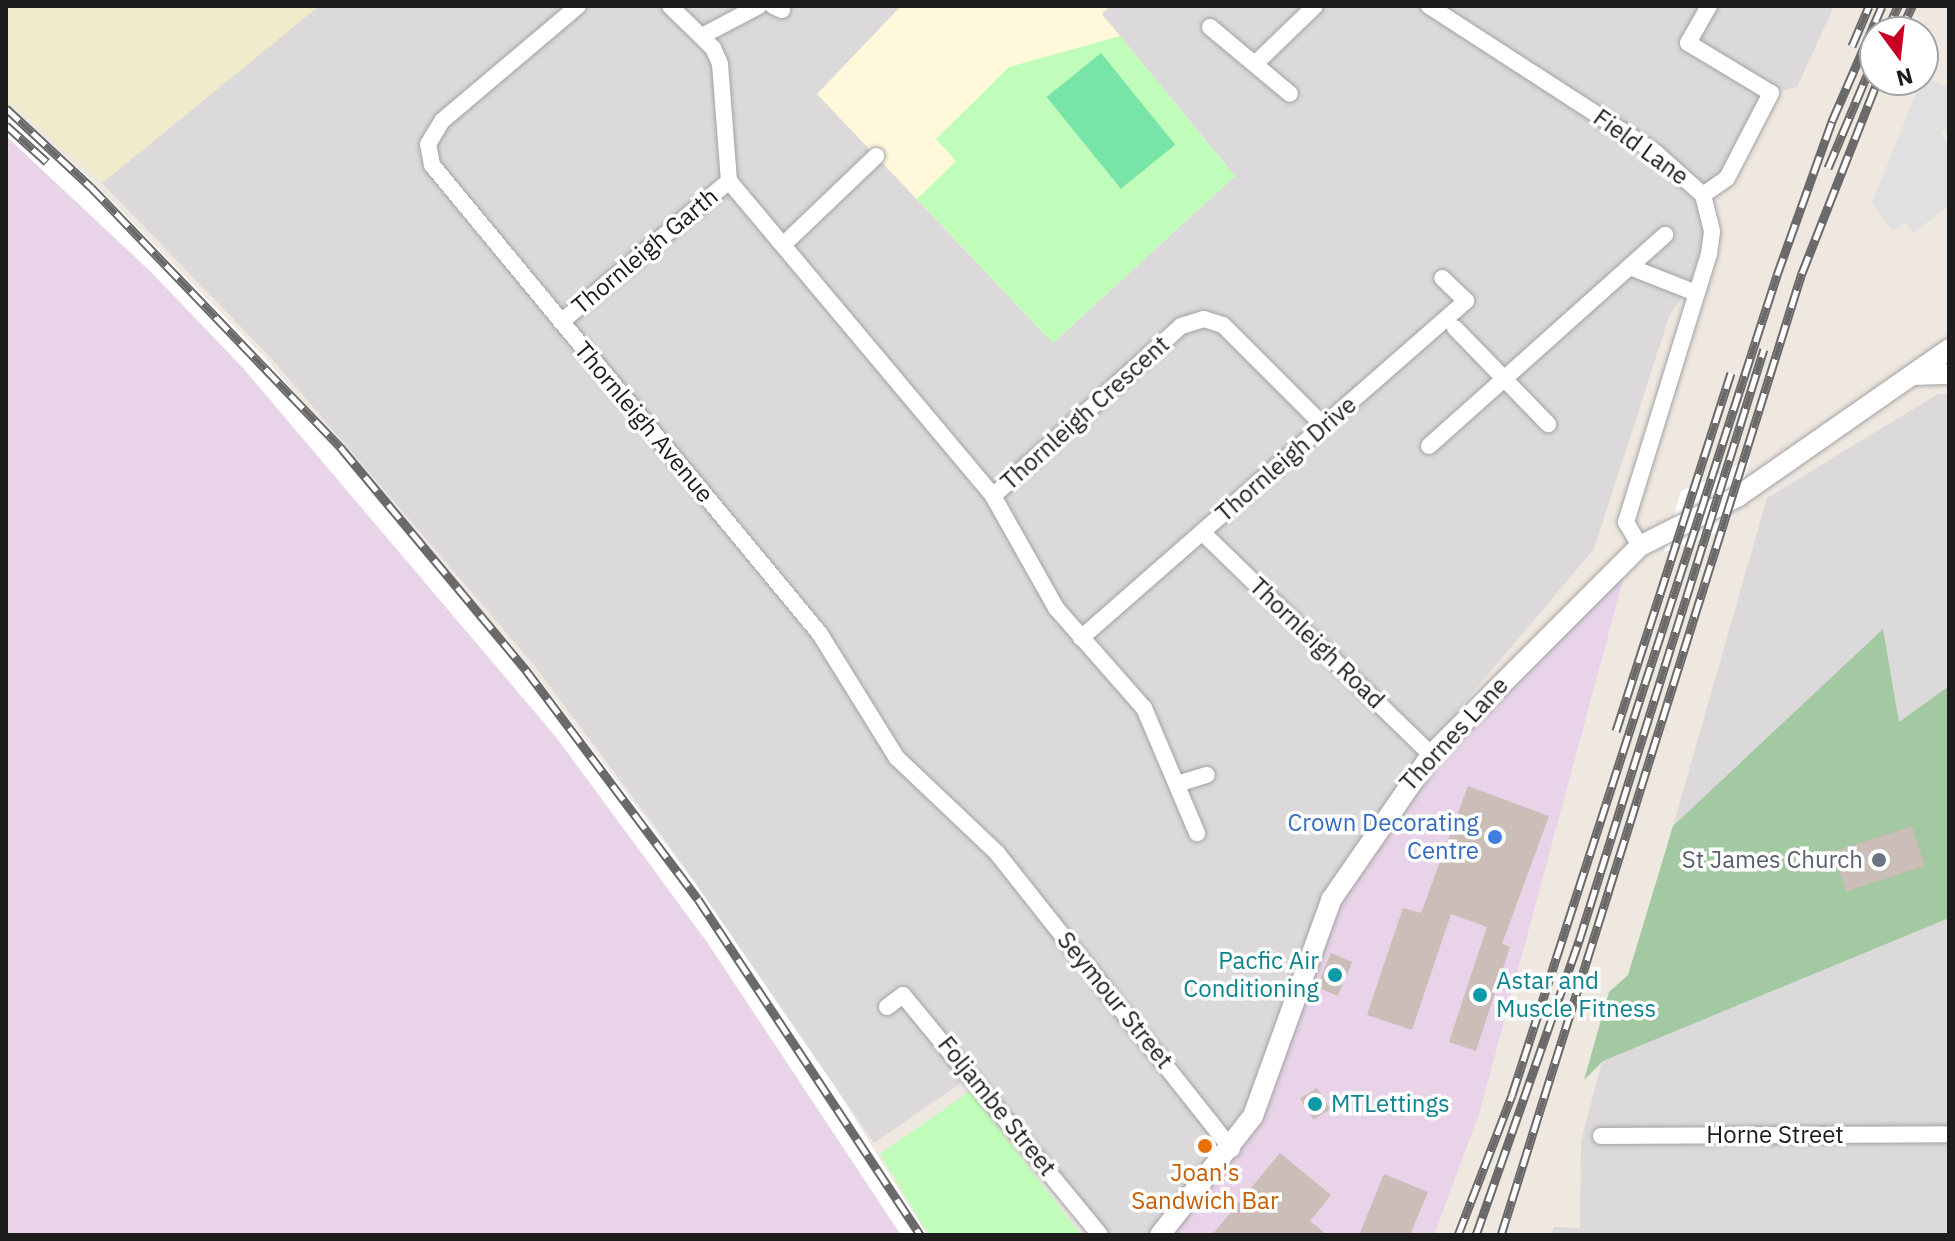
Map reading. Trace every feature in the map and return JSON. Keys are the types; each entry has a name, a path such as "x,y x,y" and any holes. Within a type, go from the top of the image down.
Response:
{"street":[{"name":"Thornleigh Avenue","path":"578,6 442,121 428,144 440,177 820,634 897,758 997,853"},
{"path":"670,6 702,36 720,64 729,181 993,496 1023,554 1081,638 1144,708 1197,833"},
{"path":"702,36 759,6"},
{"path":"1255,64 1315,6"},
{"name":"Field Lane","path":"1429,6 1656,153 1703,195 1712,232 1626,522 1640,546"},
{"path":"1703,195 1727,178 1771,93 1688,43 1709,6"},
{"path":"1210,27 1290,94"},
{"path":"783,245 876,156"},
{"name":"Thornleigh Garth","path":"561,322 729,181"},
{"path":"1429,446 1665,235"},
{"path":"1630,267 1696,293"},
{"name":"Thornleigh Drive","path":"1081,638 1466,301 1442,278"},
{"name":"Thornleigh Crescent","path":"993,496 1181,326 1204,319 1223,325 1324,426"},
{"path":"1455,328 1548,424"},
{"name":"Thornes Lane","path":"1160,1235 1232,1149 1280,1052 1303,967 1331,900 1431,755 1640,546 1702,519 1949,349"},
{"path":"1914,375 1949,374"},
{"name":"Thornleigh Road","path":"1202,532 1431,755"},
{"path":"1177,784 1207,775"},
{"name":"Seymour Street","path":"997,853 1232,1149"},
{"name":"Foljambe Street","path":"887,1007 903,995 1100,1235"},
{"name":"Horne Street","path":"1601,1136 1949,1134"}],"shaded area":[{"path":"6,6 319,6 102,183 6,99"},
{"path":"319,6 1834,6 1797,87 1771,93 1727,178 1703,195 1708,230 1687,291 1670,314 1594,549 1459,709 1468,716 1253,1116 1160,1235 1100,1235 974,1074 874,1143 674,852 534,665 271,358 102,183"},
{"path":"901,6 1110,6 1102,14 1235,176 1053,343 817,94"},
{"path":"1939,83 1949,87 1949,127 1941,132 1949,147 1949,206 1913,233 1905,223 1892,231 1872,203 1915,96 1939,96"},
{"path":"6,126 87,197 335,456 688,905 912,1235 6,1235"},
{"path":"1938,394 1949,394 1949,686 1899,722 1883,630 1673,826 1767,498"},
{"path":"1625,573 1479,1114 1434,1235 1160,1235 1232,1149 1303,967 1400,793"},
{"path":"1949,918 1949,1235 1551,1235 1554,1227 1580,1228 1581,1142 1602,1061"}],"green space":[{"path":"1120,36 1235,176 1053,343 917,199 956,161 936,139 1009,67"},
{"path":"1101,53 1175,145 1121,189 1047,97"},
{"path":"1883,629 1899,722 1949,686 1949,918 1603,1061 1584,1080 1609,992 1628,975 1673,826"},
{"path":"970,1091 1081,1235 929,1235 880,1154"}],"pier":[{"path":"6,104 87,176 265,358 526,662 695,883 839,1093 927,1235 901,1235 707,942 556,737 243,368 151,272 6,136"},
{"path":"1751,458 1727,528 1698,540 1717,476"},
{"path":"1715,477 1696,541 1664,552 1681,491"}],"building":[{"path":"1468,786 1549,816 1502,944 1510,947 1476,1051 1449,1042 1487,927 1451,914 1412,1030 1367,1015 1403,908 1421,913"},
{"name":"St James Church","path":"1912,826 1925,866 1846,892 1833,852"},
{"name":"Pacfic Air Conditioning","path":"1331,953 1352,962 1338,996 1317,987"},
{"name":"MTLettings","path":"1317,1088 1330,1109 1313,1120 1300,1099"},
{"path":"1280,1153 1331,1195 1310,1221 1327,1235 1212,1235"},
{"path":"1384,1174 1428,1192 1410,1235 1359,1235"}],"railway":[{"path":"1852,46 1869,6"},
{"path":"1458,1235 1512,1095 1777,275 1832,121 1882,6"},
{"path":"1893,16 1898,6"},
{"path":"1907,16 1912,6"},
{"path":"1828,168 1859,94"},
{"path":"1501,1235 1802,273 1872,96"},
{"path":"6,108 91,187 342,449 526,670 698,899 920,1235"},
{"path":"6,125 47,162"},
{"path":"1476,1235 1579,941 1764,349"},
{"path":"1616,731 1731,373"}],"place":[{"name":"Crown Decorating Centre","path":"1495,837"},
{"name":"St James Church","path":"1879,860"},
{"name":"Pacfic Air Conditioning","path":"1335,975"},
{"name":"Astar and Muscle Fitness","path":"1480,995"},
{"name":"MTLettings","path":"1315,1104"},
{"name":"Joan's Sandwich Bar","path":"1205,1146"}]}
